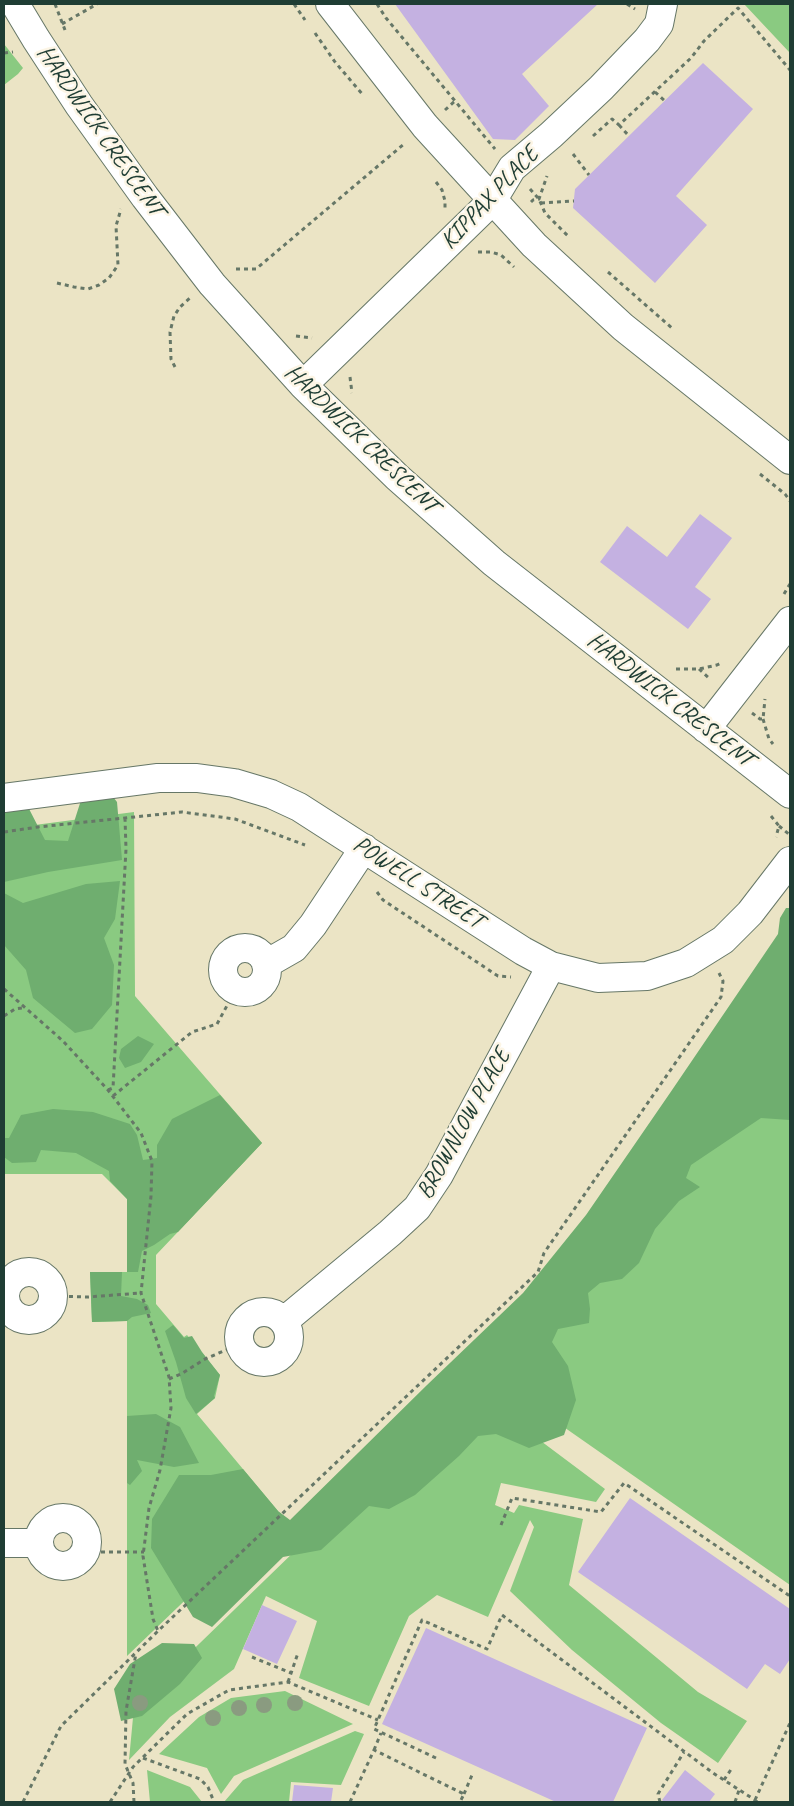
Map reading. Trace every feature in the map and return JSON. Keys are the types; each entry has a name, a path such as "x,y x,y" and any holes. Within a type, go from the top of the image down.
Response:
{"street":[{"name":"HARDWICK CRESCENT","path":"15,4 79,105 145,197 212,284 303,385 397,477 494,563 790,794"},
{"path":"330,4 425,126 534,245 624,327 790,460"},
{"name":"KIPPAX PLACE","path":"303,385 492,201 512,168 594,95 647,40 659,24 663,4"},
{"path":"706,729 785,610"},
{"name":"POWELL STREET","path":"4,798 158,778 197,778 234,783 271,794 300,807 358,857 523,951 550,966 598,978 647,976 686,963 723,940 750,913 783,852"},
{"path":"266,964 294,948 313,925 358,857"},
{"path":"248,948 260,954 266,964 266,977 259,988 247,993 235,991 225,982 222,970 226,958 236,950 248,948"},
{"name":"BROWNLOW PLACE","path":"284,1321 418,1208 440,1175 550,966"},
{"path":"4,1296 12,1314 29,1320 38,1318 46,1313 51,1306 53,1296"},
{"path":"260,1312 267,1312 273,1313 284,1321 289,1333 288,1347 280,1357 268,1362 254,1361 244,1353 240,1344 240,1327 248,1317 260,1312"},
{"path":"60,1518 69,1519 78,1524 85,1532 87,1541 85,1552 80,1560 63,1566 54,1564 46,1559 41,1552 39,1543 45,1526 60,1518"},
{"path":"4,1543 39,1543"}],"path":[{"path":"377,4 386,18 539,199 545,213 572,240"},
{"path":"734,4 790,70"},
{"path":"619,125 691,58 704,41 738,8"},
{"path":"655,92 665,101"},
{"path":"256,269 455,101"},
{"path":"592,137 612,119 629,136"},
{"path":"567,158 579,148"},
{"path":"572,154 589,175"},
{"path":"539,199 546,176 551,171"},
{"path":"541,203 574,201"},
{"path":"57,283 74,288 88,289 99,285 109,278 118,265 116,226 122,207"},
{"path":"606,271 675,331"},
{"path":"175,367 171,359 170,346 170,332 174,316 180,307 192,296 196,302"},
{"path":"290,333 297,337 313,338 326,336 339,326 363,352 352,370 350,379 352,395"},
{"path":"785,610 790,584"},
{"path":"670,667 678,670 699,669 717,665 724,660"},
{"path":"764,719 769,739 775,746"},
{"path":"767,810 778,826 790,835"},
{"path":"4,832 182,812 235,819 312,848"},
{"path":"108,1090 113,1088 114,1078 126,848 125,818"},
{"path":"778,826 783,852"},
{"path":"358,857 383,900 498,976 509,977 518,975"},
{"path":"23,1802 61,1726 158,1631 538,1272 544,1253 721,997 723,981 717,967"},
{"path":"4,989 63,1041 108,1090 142,1133 152,1161 151,1196 141,1293 169,1379 171,1408 160,1470 149,1508 144,1552 153,1619 158,1631"},
{"path":"113,1096 192,1032 217,1024 235,991"},
{"path":"4,1016 24,1006"},
{"path":"53,1296 141,1293"},
{"path":"169,1379 205,1359 240,1344"},
{"path":"501,1525 512,1498 601,1512 624,1483 790,1596"},
{"path":"85,1552 144,1552"},
{"path":"436,1758 374,1729 422,1620 487,1649 502,1615 684,1752 756,1801 788,1732 790,1723"},
{"path":"134,1802 133,1782 125,1764 126,1711 136,1653"},
{"path":"288,1682 298,1654"},
{"path":"252,1657 291,1673"},
{"path":"110,1802 133,1767 187,1714 230,1690 288,1682 378,1720"},
{"path":"350,1802 381,1733"},
{"path":"374,1750 464,1794"},
{"path":"660,1802 658,1794 684,1752"},
{"path":"143,1758 200,1779 208,1787 214,1802"},
{"path":"724,1780 732,1768"},
{"path":"460,1802 472,1774"},
{"path":"735,1802 739,1790"}],"green space":[{"path":"744,4 790,4 790,53"},
{"path":"4,44 23,68 4,85"},
{"path":"110,793 117,802 122,860 48,872 4,882 4,806 26,803 45,840 68,841 82,797"},
{"path":"134,812 135,996 262,1143 156,1255 156,1304 184,1337 187,1335 220,1375 215,1398 197,1414 278,1511 127,1656 127,1321 92,1322 90,1272 127,1272 127,1199 102,1174 4,1174 4,829"},
{"path":"120,881 115,919 104,938 114,965 112,1005 92,1029 75,1033 33,998 26,970 4,945 4,893 23,903 86,884"},
{"path":"786,908 790,908 790,1120 761,1118 691,1165 686,1178 700,1187 679,1201 655,1229 639,1263 622,1279 600,1283 588,1293 589,1323 558,1329 552,1342 568,1366 576,1400 564,1435 529,1448 496,1434 478,1436 459,1456 415,1495 389,1509 369,1506 321,1550 283,1557 212,1627 193,1617 151,1548 152,1519 179,1475 211,1475 243,1469 278,1511 290,1520 523,1293 586,1215 670,1093 778,934 780,918"},
{"path":"138,1036 154,1044 141,1062 125,1068 119,1058 121,1049"},
{"path":"717,1060 790,1090 790,1585 485,1372"},
{"path":"220,1095 262,1143 178,1232 170,1234 142,1251 138,1272 127,1272 127,1199 110,1181 109,1171 76,1153 41,1150 36,1162 12,1163 4,1157 4,1138 9,1138 21,1115 53,1109 93,1112 130,1124 137,1135 143,1160 157,1158 157,1145 172,1119"},
{"path":"90,1272 122,1272 121,1296 137,1299 148,1305 151,1313 132,1317 127,1321 92,1322"},
{"path":"173,1325 184,1338 192,1336 220,1375 215,1398 196,1414 186,1398 165,1331"},
{"path":"466,1385 605,1489 596,1502 501,1483 495,1505 514,1513 519,1505 583,1519 569,1585 698,1692 747,1721 718,1763 661,1723 572,1650 510,1591 534,1527 530,1520 488,1617 437,1595 409,1616 369,1706 299,1678 317,1621 266,1596 234,1669 170,1717 129,1760 134,1707"},
{"path":"156,1414 180,1427 199,1463 174,1467 137,1460 142,1471 130,1485 127,1483 127,1416"},
{"path":"162,1643 194,1644 202,1658 180,1684 142,1716 121,1721 114,1689 130,1664"},
{"path":"285,1691 353,1724 234,1776 221,1794 207,1768 159,1754 199,1717 231,1698"},
{"path":"355,1731 364,1734 341,1785 291,1782 289,1802 224,1802 243,1780"},
{"path":"147,1770 190,1787 202,1802 150,1802"}],"building":[{"path":"395,4 598,4 522,74 549,106 515,140 493,139"},
{"path":"703,63 753,109 676,196 707,225 655,283 573,208 575,189"},
{"path":"700,514 732,538 695,587 711,599 688,629 600,562 627,526 667,557"},
{"path":"630,1498 790,1609 790,1659 780,1674 765,1664 747,1689 578,1572"},
{"path":"262,1605 297,1621 277,1664 243,1649"},
{"path":"426,1628 647,1728 613,1802 556,1802 382,1724"},
{"path":"685,1770 715,1794 709,1802 664,1802 662,1800"},
{"path":"294,1785 333,1788 331,1802 292,1802"}]}
